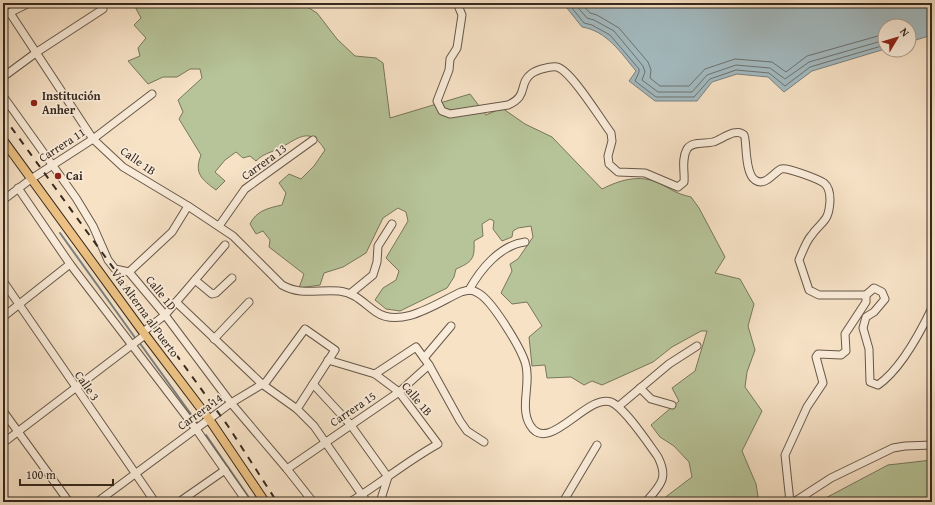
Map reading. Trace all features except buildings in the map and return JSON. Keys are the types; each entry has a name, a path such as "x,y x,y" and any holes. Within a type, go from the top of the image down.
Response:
{"main road":[{"name":"Vía Alterna al Puerto","path":"3,140 139,339 209,419 265,502"}],"street":[{"path":"3,16 29,3"},
{"path":"457,3 462,15 457,48 450,59 449,70 437,101 442,111 450,114 508,105 515,102 521,96 526,78 532,73 546,68 557,67 569,74 611,133 612,141 608,156 609,164 618,172 645,173 678,187 684,182 683,159 688,148 693,145 713,142 739,132 746,138 746,158 753,179 757,182 765,182 782,169 790,169 824,183 829,190 829,213 823,224 810,236 799,260 809,290 819,295 866,295 874,288 882,292 886,299 874,312 866,317 863,328 869,349 870,382 878,385 886,379 912,344 932,308"},
{"path":"3,77 37,52 103,9"},
{"name":"Calle 1B","path":"10,12 93,139 123,167 188,206 233,236 282,285 292,291 339,291 351,293"},
{"name":"Carrera 11","path":"3,200 31,179 93,139 152,94"},
{"name":"Calle 1D","path":"3,96 93,226 108,260 115,269 129,272 165,315 231,403 313,502"},
{"name":"Carrera 13","path":"219,226 245,189 314,140"},
{"path":"18,188 70,264 139,339 140,356 199,427 245,500 237,502"},
{"path":"129,272 172,232 188,206"},
{"path":"392,224 378,246 377,262 373,275 351,293 385,317 397,318 414,314 461,292 469,290 478,292 490,303 506,327 526,363 528,382 525,409 530,426 536,432 545,433 556,431 593,404 600,401 609,401 619,406 658,457 663,466 664,476 662,484 646,502"},
{"path":"469,290 482,268 512,246 525,242"},
{"path":"3,443 139,339 165,315 225,245"},
{"path":"3,317 70,264"},
{"path":"195,280 212,294 216,293 232,278"},
{"name":"Calle 3","path":"3,281 75,388 155,502"},
{"path":"790,502 785,454 806,407 823,383 816,357 818,354 824,353 841,355 846,351 845,334 866,302 866,295"},
{"name":"Calle 1D","path":"176,302 262,384 297,409 314,426 363,494 367,502"},
{"path":"214,339 249,302"},
{"path":"424,358 451,326"},
{"name":"Carrera 14","path":"97,502 231,403 251,389 262,384 305,329 335,350 328,360"},
{"path":"619,406 670,364 697,346"},
{"path":"375,374 416,347 429,365 460,422 467,431 484,442"},
{"path":"297,409 328,360"},
{"name":"Calle 1B","path":"328,360 375,374 399,392 438,444 412,458 388,477"},
{"name":"Carrera 15","path":"287,469 350,424 399,392 429,365"},
{"path":"313,384 350,424 388,477"},
{"path":"640,388 651,400 672,405"},
{"path":"3,411 69,502"},
{"path":"563,502 597,445"},
{"path":"794,502 831,478 893,448 905,446 932,446"},
{"path":"179,502 225,470"},
{"path":"350,502 388,477"},
{"path":"380,502 388,477"}],"green space":[{"path":"133,3 301,3 317,13 337,39 355,56 376,58 383,63 390,118 470,94 486,115 502,108 525,124 552,137 602,189 630,179 644,179 652,180 677,193 691,197 699,208 725,257 715,273 740,279 754,304 748,326 755,350 747,372 745,387 762,411 742,451 756,484 759,502 659,502 692,477 689,462 674,446 660,437 651,425 679,401 672,388 695,371 707,331 701,331 672,347 653,362 602,385 592,381 584,385 571,377 547,378 545,365 532,366 529,337 542,326 527,302 512,304 501,293 512,271 510,264 518,259 533,237 531,226 518,228 513,231 512,237 502,241 493,229 494,221 490,219 482,224 483,236 474,241 473,256 469,262 456,269 454,277 447,288 400,311 386,309 375,300 383,288 396,280 399,271 386,258 408,221 406,212 398,208 383,218 366,253 343,267 324,273 320,285 299,288 304,274 269,247 270,240 263,231 256,234 250,224 259,213 282,205 286,193 279,183 289,174 301,179 314,166 325,150 314,138 303,136 264,155 256,161 250,156 243,158 236,152 225,160 215,172 225,181 216,190 200,175 198,167 201,155 179,119 183,112 178,100 202,78 200,69 190,69 177,77 163,77 148,84 128,61 140,56 138,48 146,38 134,25 141,18"},
{"path":"932,460 932,502 818,502 888,465"}],"water":[{"path":"563,3 932,3 932,35 917,40 917,18 877,18 877,51 812,71 784,92 768,77 737,74 712,82 697,101 655,101 629,81 636,71 619,50 599,33 582,27"}],"waterway":[{"path":"60,233 136,339"},
{"path":"139,342 198,424"},
{"path":"206,435 252,502"}],"railway":[{"path":"3,116 228,426 277,502"}],"place":[{"name":"Institución Anher","path":"34,103"},
{"name":"Cai","path":"58,176"}]}
